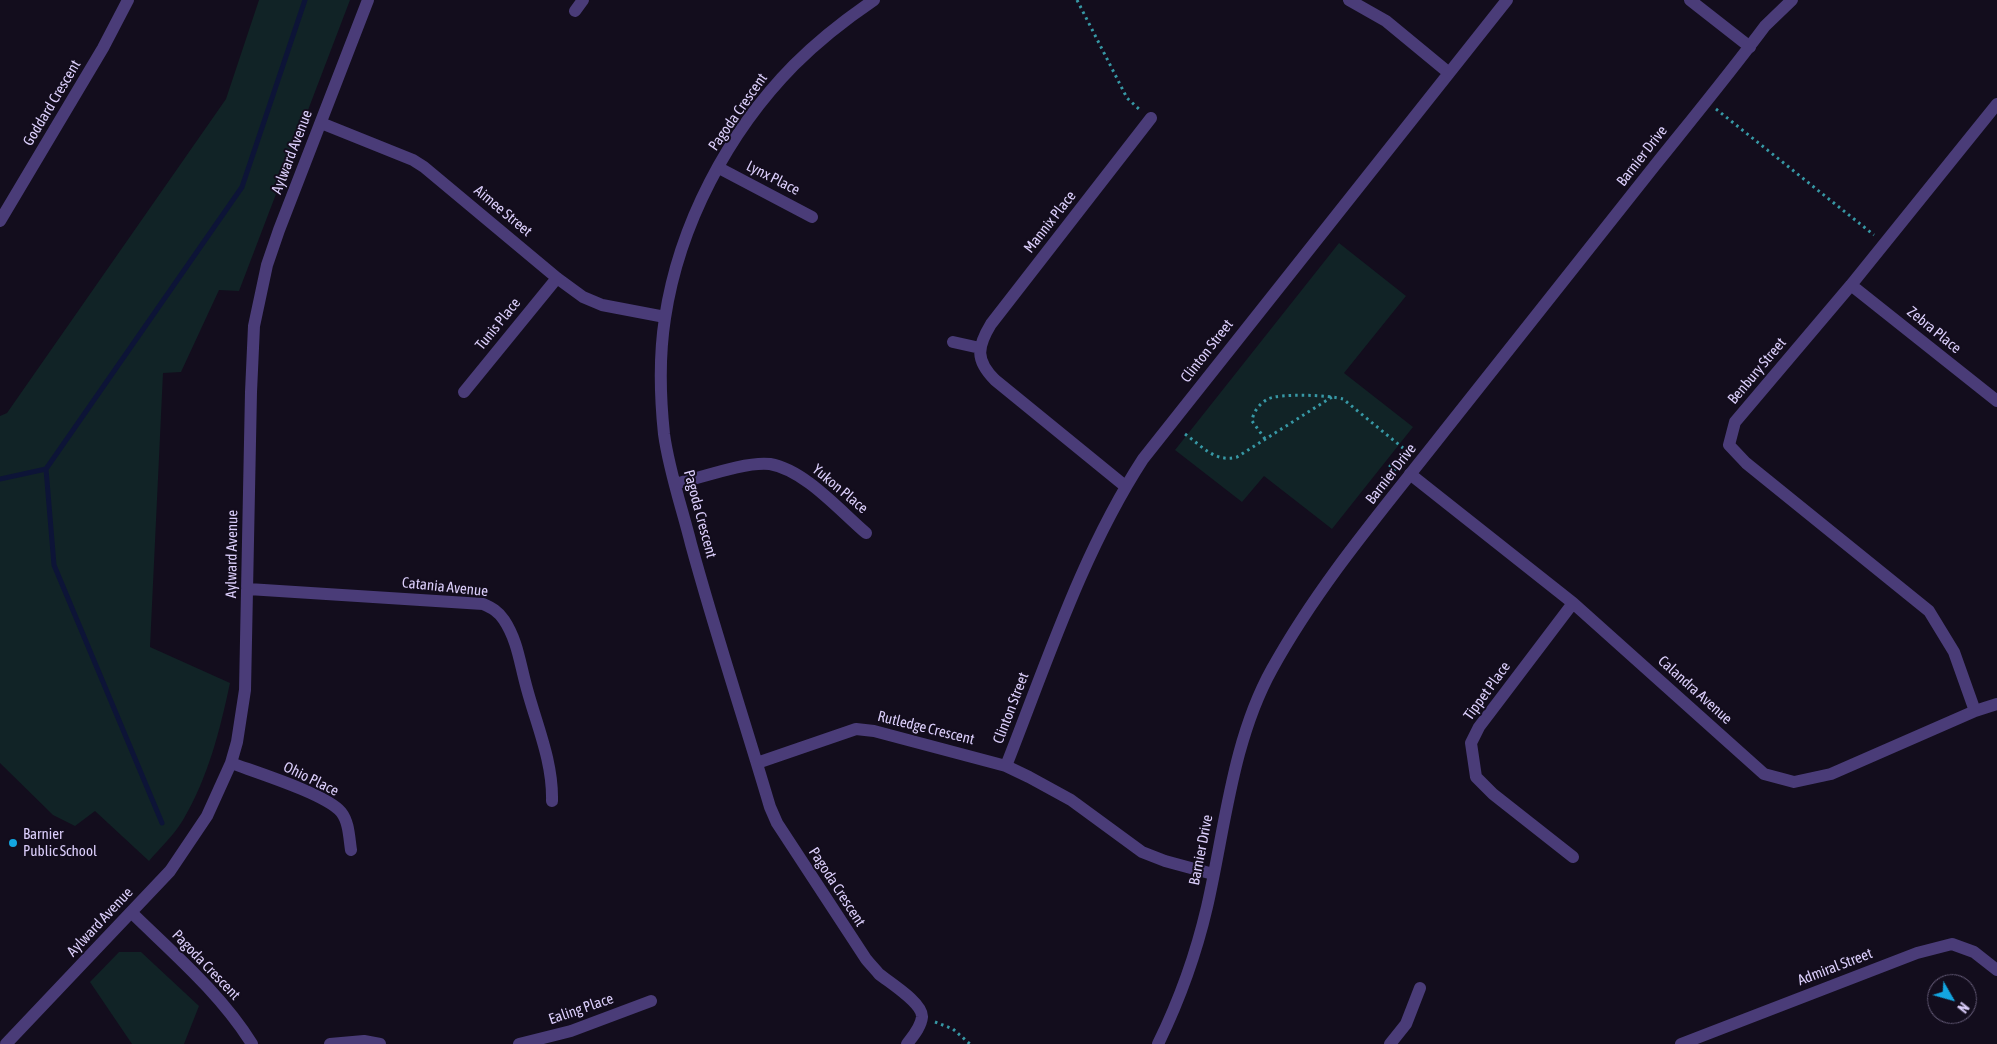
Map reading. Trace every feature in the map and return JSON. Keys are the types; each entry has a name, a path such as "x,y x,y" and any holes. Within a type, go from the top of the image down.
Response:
{"street":[{"name":"Goddard Crescent","path":"0,221 103,48 128,0"},
{"name":"Aylward Avenue","path":"6,1044 170,871 189,844 219,792 231,762 237,742 245,690 254,326 273,248 368,0"},
{"path":"575,11 583,0"},
{"name":"Pagoda Crescent","path":"874,0 818,42 778,82 743,127 719,168 703,197 673,281 665,317 660,384 665,437 675,484 705,593 770,807 777,823 842,926 878,973 913,1001 919,1008 922,1016"},
{"path":"1349,0 1386,21 1449,73"},
{"name":"Clinton Street","path":"1006,766 1077,585 1125,486 1143,459 1507,0"},
{"path":"1690,0 1750,47"},
{"name":"Barnier Drive","path":"1158,1044 1194,952 1238,758 1270,672 1312,603 1410,474 1765,26 1792,0"},
{"name":"Benbury Street","path":"1975,711 1954,652 1929,611 1746,463 1729,445 1735,422 1851,285 1997,104"},
{"name":"Mannix Place","path":"980,348 991,324 1150,118"},
{"name":"Aimee Street","path":"321,122 413,160 424,167 557,278 583,297 602,305 665,317"},
{"name":"Lynx Place","path":"719,168 812,216"},
{"name":"Tunis Place","path":"464,392 557,278"},
{"name":"Zebra Place","path":"1851,285 1997,401"},
{"path":"953,342 980,348 982,365 995,380 1125,486"},
{"name":"Yukon Place","path":"675,484 749,465 768,464 784,468 803,478 866,533"},
{"name":"Calandra Avenue","path":"1410,474 1573,603 1764,774 1794,782 1831,774 1975,711 1997,704"},
{"name":"Catania Avenue","path":"248,589 483,604 496,610 511,630 519,653 526,688 552,780 552,801"},
{"name":"Tippet Place","path":"1572,857 1493,794 1476,777 1472,764 1471,743 1479,727 1573,603"},
{"name":"Rutledge Crescent","path":"756,763 856,729 874,731 1006,766 1029,776 1071,800 1142,852 1165,862 1213,874"},
{"name":"Ohio Place","path":"231,762 304,791 328,803 340,812 347,825 351,850"},
{"name":"Pagoda Crescent","path":"132,913 237,1019 252,1044"},
{"name":"Admiral Street","path":"1681,1044 1917,953 1952,944 1974,952 1997,970"},
{"path":"1390,1044 1406,1024 1420,988"},
{"name":"Ealing Place","path":"520,1044 571,1032 651,1001"},
{"path":"907,1044 917,1031 922,1016"},
{"path":"330,1044 364,1042 380,1044"}],"path":[{"path":"1077,0 1127,98 1150,118"},
{"path":"1706,101 1884,243"},
{"path":"1265,439 1252,421 1257,408 1268,399 1280,396 1333,396 1343,399 1403,448"},
{"path":"1185,434 1218,458 1226,460 1237,457 1333,396"},
{"path":"922,1016 953,1029 970,1044"}],"shaded area":[{"path":"259,0 350,0 239,291 219,290 181,372 163,373 150,647 230,683 217,736 206,771 192,804 179,826 149,861 95,811 75,826 53,815 0,763 0,416 7,413 226,99"},
{"path":"1339,243 1406,296 1344,373 1413,427 1332,529 1264,476 1242,502 1175,450"},
{"path":"119,952 141,952 199,1006 184,1044 132,1044 90,982"}],"waterway":[{"path":"162,823 54,565 46,469 242,187 305,0"},
{"path":"0,479 46,469"}],"place":[{"name":"Barnier Public School","path":"13,843"}]}
